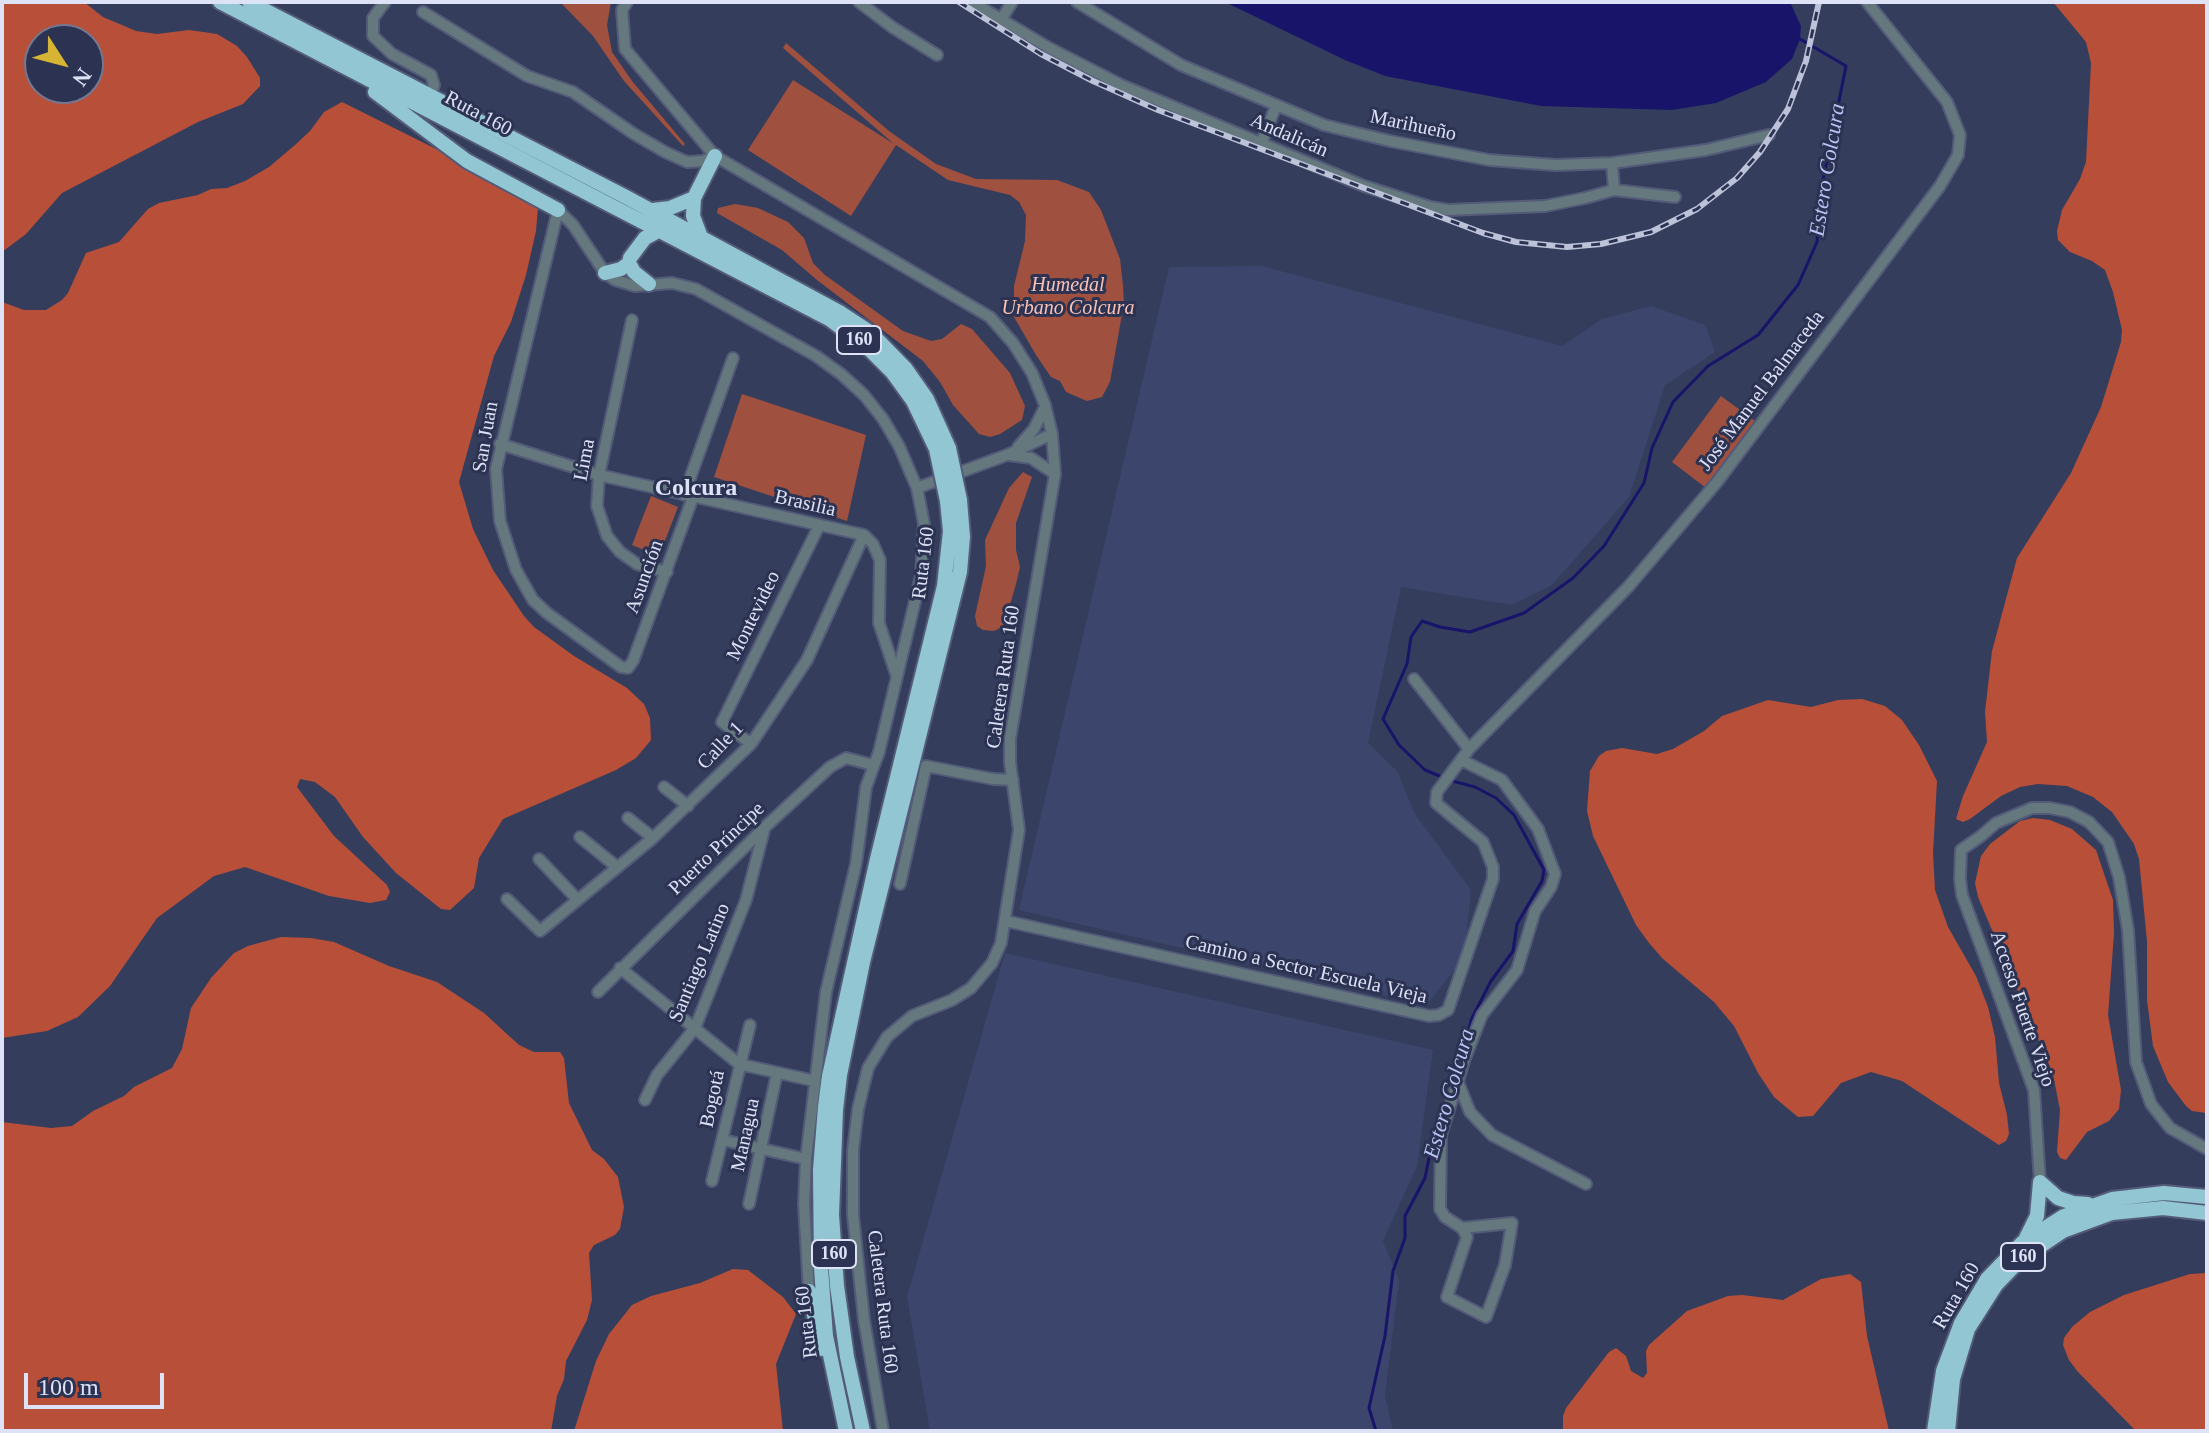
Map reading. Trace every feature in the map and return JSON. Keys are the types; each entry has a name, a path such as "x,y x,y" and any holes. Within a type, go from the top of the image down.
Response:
{"highway":[{"name":"Ruta 160","path":"220,2 815,311 856,337 880,359 903,386 942,448"},
{"name":"Ruta 160","path":"249,2 809,294 870,332 895,356 917,384 935,415 952,505 963,537 958,580 863,962 836,1110 832,1180 837,1286 847,1357 863,1431"},
{"path":"294,41 388,100 467,161 558,210"},
{"path":"701,237 693,216 694,198 715,156"},
{"path":"651,210 670,208 694,198"},
{"path":"605,273 621,269 629,263 645,238 658,231"},
{"path":"629,263 639,277 649,284"},
{"name":"Ruta 160","path":"846,1431 826,1336 819,1233 820,1170 829,1076 884,829 942,596 952,505"},
{"path":"2040,1182 2065,1201 2096,1203"},
{"path":"2022,1243 2037,1216 2040,1182"},
{"name":"Ruta 160","path":"1934,1431 1943,1371 1961,1323 1987,1279 2022,1243 2064,1216 2096,1203 2147,1193 2207,1197"},
{"name":"Ruta 160","path":"1948,1431 1953,1379 1965,1337 1986,1299 2020,1260 2063,1231 2112,1213 2163,1208 2207,1213"},
{"path":"809,1291 816,1334 836,1390"}],"street":[{"path":"385,2 373,18 373,36 392,54 431,75 434,85 431,96"},
{"path":"423,12 527,76 573,92 665,152 687,162 715,156 625,49 622,10 627,2"},
{"path":"859,2 937,55"},
{"name":"Andalicán","path":"972,2 1081,66 1121,85 1364,186 1448,210 1545,206 1614,190 1675,197"},
{"path":"1001,20 1012,2"},
{"name":"Marihueño","path":"1077,2 1181,65 1324,125 1390,141 1489,160 1541,165 1612,163 1706,150 1769,135"},
{"name":"José Manuel Balmaceda","path":"1437,792 1469,749 1629,586 1717,482 1953,167 1960,135 1947,102 1867,2"},
{"path":"1261,144 1276,106"},
{"name":"Caletera Ruta 160","path":"715,156 990,317 1023,357 1045,405 1052,434 1055,474 1011,726 1009,753 1019,830 1006,921 998,953 986,972 962,995 912,1016 895,1029 873,1057 863,1089 853,1150 853,1215 864,1320 883,1431"},
{"path":"1612,163 1614,190"},
{"path":"558,210 573,225 605,273 628,285 672,283 696,289 816,356 841,374 864,395 883,419 899,446 917,488 924,524 923,559 879,752 861,811 856,864 826,992 806,1159 804,1204 809,1291"},
{"name":"San Juan","path":"558,210 500,444 496,469 500,521 509,554 533,600 621,667 628,668"},
{"name":"Lima","path":"632,320 599,475 599,516 613,544 637,564 667,572"},
{"name":"Asunción","path":"628,668 667,572 733,358"},
{"path":"1007,455 1022,444 1034,429 1045,405"},
{"path":"917,488 1007,455 1052,434"},
{"name":"Brasilia","path":"500,444 599,475 864,535"},
{"path":"1007,455 1031,458 1055,474"},
{"name":"Montevideo","path":"751,744 722,722 819,526"},
{"path":"864,535 877,549 880,560 879,623 897,677"},
{"name":"Calle 1","path":"507,899 540,931 653,838 751,744 807,660 864,535"},
{"path":"1414,679 1469,749"},
{"name":"Puerto Príncipe","path":"598,992 764,828 840,760 856,759 873,765"},
{"path":"1461,760 1502,780 1538,829 1555,874 1551,887 1535,911 1517,970 1482,1015 1441,1135 1440,1209 1445,1217 1462,1228 1467,1237 1447,1297 1486,1317 1505,1265 1512,1223 1462,1228"},
{"path":"900,884 926,766 1013,780"},
{"path":"664,787 688,806"},
{"name":"Camino a Sector Escuela Vieja","path":"1006,921 1429,1016 1439,1015 1448,1010 1453,1001 1493,873 1490,854 1483,842 1436,803 1437,792"},
{"name":"Acceso Fuerte Viejo","path":"2040,1182 2034,1090 1962,895 1961,850 1996,823 2032,808 2070,812 2089,822 2108,842 2119,877 2128,930 2136,1062 2151,1104 2170,1128 2207,1149"},
{"path":"628,818 653,838"},
{"name":"Santiago Latino","path":"645,1100 657,1075 695,1028 746,900 764,828"},
{"path":"580,837 617,867"},
{"path":"539,859 577,899"},
{"path":"620,968 739,1064 815,1081"},
{"name":"Bogotá","path":"712,1181 750,1025"},
{"name":"Managua","path":"749,1204 777,1073"},
{"path":"1458,1080 1470,1112 1492,1135 1586,1184"},
{"path":"723,1140 806,1159"}],"shaded area":[{"path":"2,2 84,2 103,17 136,31 157,34 189,30 217,34 237,46 247,57 260,78 260,86 243,104 198,122 62,193 26,234 2,252"},
{"path":"1225,2 1790,2 1801,26 1800,39 1792,59 1766,82 1716,103 1672,110 1541,106 1385,76"},
{"path":"2053,2 2207,2 2206,1113 2192,1111 2186,1106 2168,1082 2153,1046 2147,1000 2147,941 2139,859 2134,844 2112,812 2093,797 2067,786 2038,784 2020,787 2001,796 1963,822 1956,819 1987,742 1985,712 1992,651 2017,558 2071,473 2101,407 2121,342 2122,330 2105,270 2070,252 2058,240 2062,210 2086,162 2091,63 2086,42"},
{"path":"342,102 436,149 533,201 538,207 526,275 511,322 494,356 459,482 473,529 493,570 524,616 534,627 627,688 644,704 650,718 651,740 636,758 616,770 503,819 479,858 474,888 450,910 441,909 396,873 363,837 335,797 315,782 300,779 297,787 334,836 387,885 390,892 386,900 370,903 329,896 245,867 214,876 157,918 110,986 78,1017 47,1031 2,1038 2,302 24,310 46,310 68,293 86,253 119,242 148,209 159,203 245,181 269,167 310,131 324,112"},
{"path":"1262,266 1562,346 1602,319 1651,306 1705,325 1715,352 1665,385 1629,497 1552,585 1512,605 1401,587 1368,743 1397,771 1415,814 1471,890 1464,958 1426,1005 1019,910 1169,267"},
{"path":"1862,699 1885,706 1902,720 1937,781 1933,853 1935,890 1948,927 1976,976 1988,1007 2009,1134 2006,1141 1999,1145 1902,1081 1871,1072 1841,1083 1813,1116 1798,1117 1774,1097 1734,1026 1714,1002 1663,959 1649,943 1636,925 1593,836 1587,811 1590,771 1606,751 1622,748 1657,754 1673,749 1722,716 1768,700 1811,707 1838,700"},
{"path":"2033,818 2050,820 2072,829 2096,850 2113,900 2114,933 2108,1015 2121,1090 2119,1109 2109,1121 2087,1132 2066,1160 2060,1158 2057,1152 2060,1110 2053,1074 1978,897 1975,883 1981,856 1990,844 2020,821"},
{"path":"281,937 334,942 389,966 437,982 484,1013 519,1045 534,1052 560,1052 564,1058 569,1103 592,1150 604,1159 618,1177 624,1207 620,1229 615,1235 594,1245 589,1253 592,1300 587,1320 566,1361 551,1431 2,1431 2,1122 51,1128 72,1126 134,1087 172,1068 182,1049 191,1008 211,978 234,953"},
{"path":"1005,953 1433,1050 1417,1166 1383,1241 1399,1281 1385,1395 1393,1431 930,1431 907,1297"},
{"path":"733,1269 748,1270 783,1297 796,1314 776,1364 783,1431 574,1431 596,1361 609,1334 632,1305"},
{"path":"2207,1273 2207,1431 2136,1431 2078,1372 2069,1360 2063,1345 2064,1338 2090,1312 2124,1295 2190,1274"},
{"path":"1850,1274 1861,1282 1867,1336 1889,1431 1563,1431 1566,1408 1609,1352 1616,1348 1626,1356 1631,1371 1643,1378 1647,1373 1646,1351 1649,1345 1687,1311 1728,1296 1783,1300 1821,1279"}],"green space":[{"path":"560,2 611,2 607,25 612,52 685,144 683,146 624,81 593,36"},
{"name":"Humedal Urbano Colcura","path":"786,43 889,131 936,164 976,179 1057,180 1089,192 1101,210 1120,259 1123,286 1124,303 1110,382 1102,397 1087,401 1066,392 1060,381 1051,377 1014,317 1014,286 1025,241 1026,215 1019,202 1010,195 948,180 896,145 851,216 748,150 793,80 894,144 783,48"},
{"name":"Humedal Urbano Colcura","path":"735,204 758,208 788,222 804,238 813,263 825,275 903,331 931,341 942,339 961,324 972,329 1010,373 1025,406 1022,420 1000,434 990,437 979,434 953,405 923,361 782,250 717,213 718,208"},
{"path":"742,394 866,435 847,521 714,477"},
{"path":"1721,396 1755,421 1706,488 1672,462"},
{"path":"1023,472 1032,477 1016,523 1016,550 1020,567 1016,584 1004,626 994,631 983,630 977,626 975,616 986,566 985,540 1009,488"},
{"path":"651,496 678,507 659,556 632,545"}],"waterway":[{"name":"Estero Colcura","path":"1442,777 1425,770 1399,745 1383,719 1407,664 1411,637 1422,621 1470,632 1524,613 1573,578 1604,546 1644,483 1652,448 1673,402 1708,366 1758,335 1798,285 1817,242 1820,195 1846,66 1800,39"},
{"name":"Estero Colcura","path":"1449,780 1475,787 1496,798 1514,815 1544,870 1542,881 1517,924 1513,951 1491,981 1472,1018 1461,1055"},
{"name":"Estero Colcura","path":"1376,1431 1369,1408 1385,1336 1393,1271 1405,1238 1405,1216 1425,1178 1449,1093"}],"railway":[{"path":"959,2 1041,54 1158,110 1483,233 1516,242 1567,247 1601,244 1651,232 1697,209 1737,178 1760,152 1788,109 1806,61 1819,2"}],"district":[{"name":"Colcura","path":"696,489"}]}
